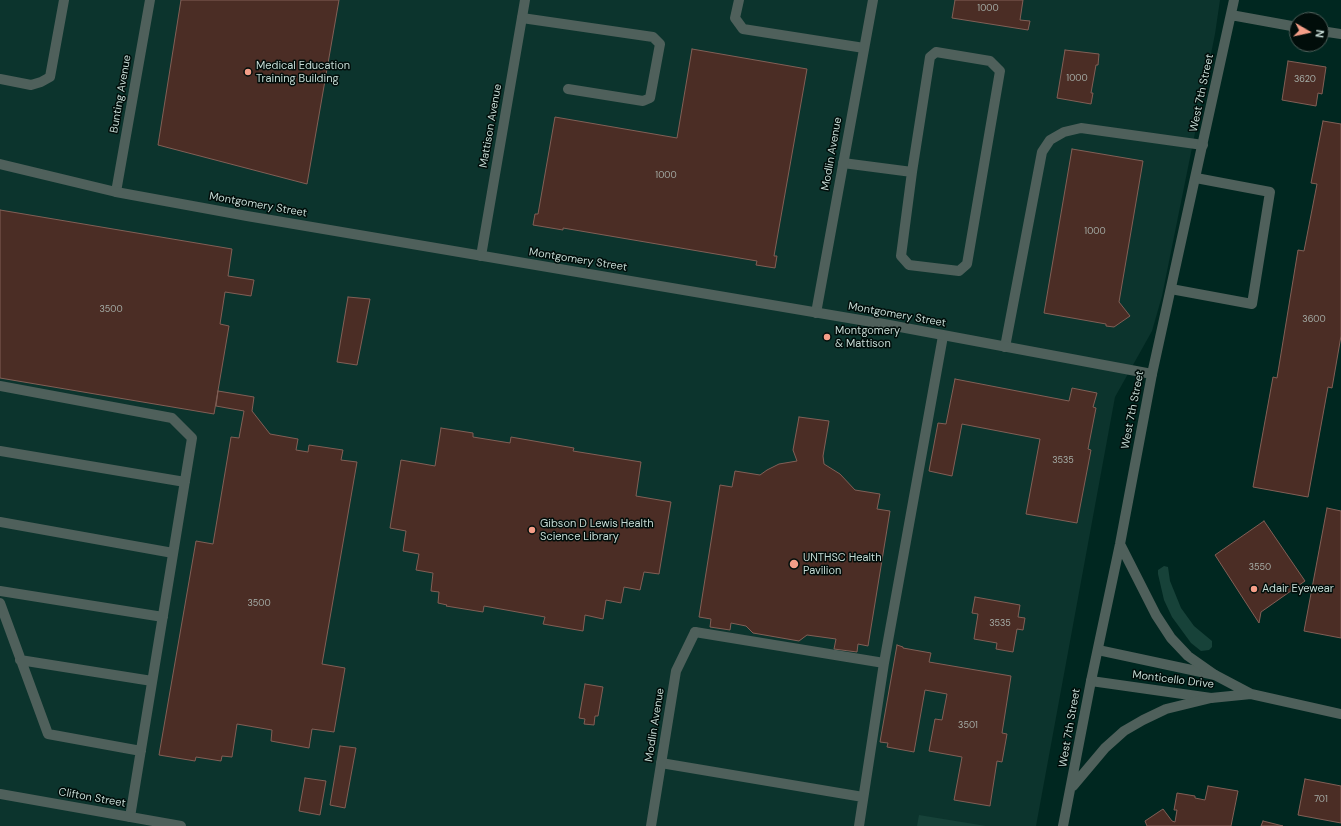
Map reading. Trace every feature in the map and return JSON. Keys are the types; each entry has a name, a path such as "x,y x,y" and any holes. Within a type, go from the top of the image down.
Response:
{"street":[{"path":"0,79 31,84 41,82 50,77 64,0"},
{"name":"Bunting Avenue","path":"116,192 150,0"},
{"name":"Mattison Avenue","path":"481,256 525,0"},
{"path":"739,0 735,18 743,28 864,48"},
{"name":"Modlin Avenue","path":"816,313 873,0"},
{"name":"West 7th Street","path":"1063,826 1091,681 1120,544 1152,374 1234,0"},
{"path":"1231,15 1289,26"},
{"path":"522,18 653,37 660,44 650,98 643,101 568,89"},
{"path":"1329,32 1341,34"},
{"path":"936,52 990,61 1000,71 967,264 959,271 909,265 901,256 912,172 930,57 936,52"},
{"path":"1005,347 1042,152 1050,140 1064,132 1081,128 1202,145"},
{"path":"843,163 912,172"},
{"name":"Montgomery Street","path":"0,164 116,192 816,313 1152,374"},
{"path":"1171,289 1252,304 1270,192 1196,178"},
{"path":"859,826 884,663 943,336"},
{"path":"0,386 172,418 192,438 130,817"},
{"path":"0,451 185,482"},
{"path":"0,522 173,553"},
{"path":"1120,544 1156,615 1171,638 1188,656 1214,675"},
{"path":"0,591 163,617"},
{"path":"0,603 48,734 141,751"},
{"name":"Modlin Avenue","path":"651,826 676,671 695,632 884,663"},
{"name":"Monticello Drive","path":"1098,650 1214,675 1251,694 1341,714"},
{"path":"20,660 152,681"},
{"name":"Monticello Drive","path":"1091,681 1211,698 1251,694"},
{"path":"1071,788 1105,748 1124,731 1166,709 1211,698"},
{"path":"661,763 863,797"},
{"name":"Clifton Street","path":"0,794 181,826"}],"shaded area":[{"path":"0,0 1220,0 1215,34 1162,296 1152,331 1115,397 1036,826 0,826"}],"green space":[{"path":"1164,566 1168,567 1170,581 1181,608 1194,626 1212,641 1212,647 1209,650 1201,651 1191,643 1172,617 1164,600 1158,574 1158,570"},
{"path":"919,815 986,826 917,826"}],"building":[{"name":"Medical Education Training Building","path":"181,0 339,0 307,184 158,145"},
{"path":"955,0 1023,0 1020,20 1030,21 1028,30 952,18"},
{"path":"692,49 807,69 774,256 777,256 775,268 756,265 757,261 563,228 563,230 533,225 535,214 538,214 555,117 677,138"},
{"path":"1065,50 1099,54 1098,65 1096,65 1091,93 1093,93 1091,104 1057,98"},
{"path":"1288,61 1326,67 1322,94 1318,93 1316,106 1282,100"},
{"path":"1323,121 1341,124 1341,336 1332,388 1328,387 1308,497 1253,487 1273,377 1277,378 1298,250 1304,251 1317,184 1311,183"},
{"path":"1072,149 1143,161 1119,302 1130,316 1114,327 1106,326 1106,324 1044,313"},
{"path":"0,210 232,249 228,276 254,280 251,296 225,292 220,324 229,326 214,414 0,378"},
{"path":"348,297 370,299 357,365 337,362"},
{"path":"955,379 1069,401 1072,388 1097,393 1093,407 1096,408 1088,449 1091,450 1077,523 1026,514 1040,439 962,424 952,476 929,471 938,423 946,424"},
{"path":"218,391 254,397 252,411 270,434 298,439 296,450 308,452 309,445 343,450 341,460 357,462 322,664 345,668 334,732 312,729 309,748 271,741 272,730 237,724 232,757 222,756 221,761 196,757 195,761 159,755 196,541 213,544 231,437 239,438 244,411 216,406"},
{"name":"UNTHSC Health Pavilion","path":"799,417 829,421 823,456 824,464 840,474 855,490 880,494 877,509 890,511 868,646 858,644 857,652 834,649 836,639 807,635 799,641 753,633 746,626 731,623 730,630 710,627 711,619 699,617 720,485 732,487 735,471 760,475 779,464 797,461 793,450"},
{"name":"Gibson D Lewis Health Science Library","path":"441,428 473,433 473,437 510,443 511,437 574,448 573,451 641,462 636,496 671,502 659,574 644,572 640,590 624,587 621,603 606,600 603,619 585,615 583,631 543,624 545,617 484,606 483,612 446,606 447,605 438,603 439,592 431,591 433,573 416,570 419,554 403,551 406,531 390,528 401,460 435,466"},
{"path":"1327,508 1341,511 1341,638 1304,631"},
{"path":"1264,521 1305,581 1261,612 1259,623 1215,555"},
{"path":"975,597 1020,605 1018,617 1025,618 1023,630 1017,629 1013,652 996,649 997,643 974,639 978,614 972,613"},
{"path":"897,645 903,648 931,653 929,662 1011,676 1002,733 1007,734 1002,762 997,761 990,806 954,800 962,757 929,751 935,719 942,720 947,694 925,690 914,752 887,747 888,743 880,742"},
{"path":"585,684 603,687 598,716 595,716 594,725 584,724 585,719 579,718"},
{"path":"340,746 356,748 345,808 330,805"},
{"path":"305,778 326,781 320,815 299,811"},
{"path":"1305,779 1341,786 1341,823 1298,815"},
{"path":"1208,786 1238,791 1231,826 1147,826 1145,821 1163,809 1172,821 1175,822 1177,810 1174,810 1177,793 1195,796 1195,798 1205,800"},
{"path":"1263,821 1283,826 1261,826"}],"place":[{"name":"Medical Education Training Building","path":"248,72"},
{"name":"Montgomery & Mattison","path":"827,337"},
{"name":"Gibson D Lewis Health Science Library","path":"532,530"},
{"name":"UNTHSC Health Pavilion","path":"794,564"},
{"name":"Adair Eyewear","path":"1254,589"}]}
